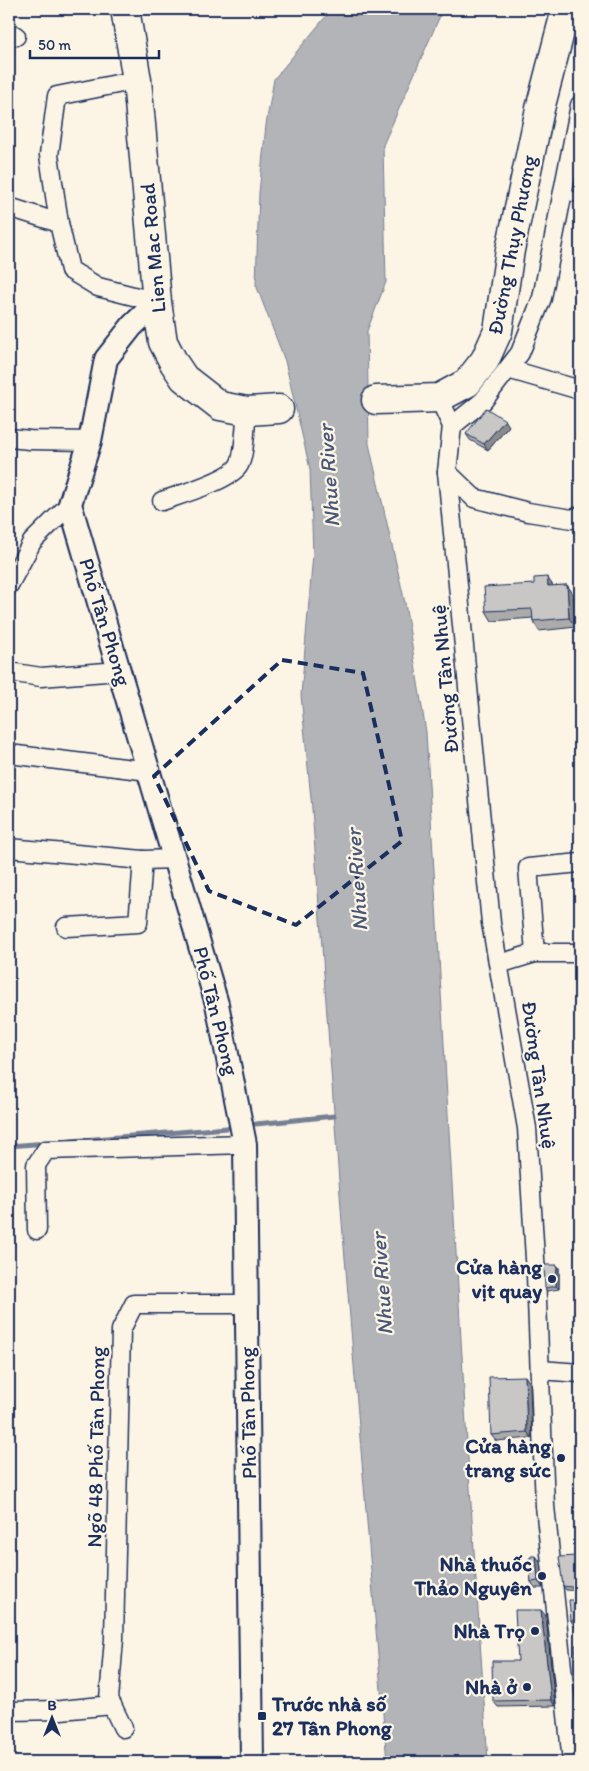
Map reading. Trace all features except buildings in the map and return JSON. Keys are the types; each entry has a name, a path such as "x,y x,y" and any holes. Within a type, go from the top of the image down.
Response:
{"main road":[{"name":"Lien Mac Road","path":"125,9 137,80 157,302 163,342 184,378 220,406 246,411 279,409"},
{"name":"Đường Thụy Phương","path":"376,400 439,398 467,383 485,360 498,331 510,250 538,119 566,9"}],"street":[{"path":"137,80 57,96 49,155 59,223 70,270 98,287 157,302"},
{"name":"Đường Thụy Phương","path":"452,426 483,401 520,353 542,298 580,105"},
{"path":"9,207 59,223"},
{"path":"9,585 32,542 70,504 90,441 106,359 132,326 157,302"},
{"path":"508,369 580,390"},
{"path":"439,398 452,426"},
{"path":"162,501 194,491 225,477 238,467 241,460 246,411"},
{"name":"Đường Tân Nhuệ","path":"452,426 447,472 491,923 527,1128 536,1275 545,1506 573,1699 575,1759"},
{"path":"9,438 90,441"},
{"path":"447,472 474,498 528,512 572,519 580,516"},
{"name":"Phố Tân Phong","path":"70,504 217,1004 245,1144 252,1762"},
{"path":"9,672 41,676 119,671"},
{"path":"9,754 149,771"},
{"path":"9,848 143,860 175,859"},
{"path":"66,927 138,923 143,860"},
{"path":"535,953 528,868 580,863"},
{"path":"499,964 535,953 580,953"},
{"path":"37,1230 36,1165 46,1150 245,1144"},
{"name":"Ngõ 48 Phố Tân Phong","path":"123,1728 109,1699 114,1640 121,1330 134,1304 247,1304"},
{"path":"540,1370 580,1374"},
{"path":"9,1711 61,1710 112,1705"}],"lane":[{"path":"563,194 580,198"}],"highlighted area":[{"path":"282,660 363,673 402,841 296,925 209,891 154,776"}],"water":[{"name":"Nhue River","path":"332,9 443,9 383,145 386,282 367,331 369,444 405,603 426,732 467,1443 488,1762 387,1762 342,1222 312,809 301,695 313,554 310,469 285,361 256,285 259,193 266,125 274,79"}],"waterway":[{"path":"256,1124 334,1116"},
{"path":"71,1141 227,1128"},
{"path":"9,1146 47,1143"}],"place":[{"name":"Cửa hàng vịt quay","path":"552,1279"},
{"name":"Cửa hàng trang sức","path":"561,1458"},
{"name":"Nhà thuốc Thảo Nguyên","path":"542,1576"},
{"name":"Nhà Trọ","path":"535,1631"},
{"name":"Nhà ở","path":"527,1687"},
{"name":"Trước nhà số 27 Tân Phong","path":"262,1716"}]}
